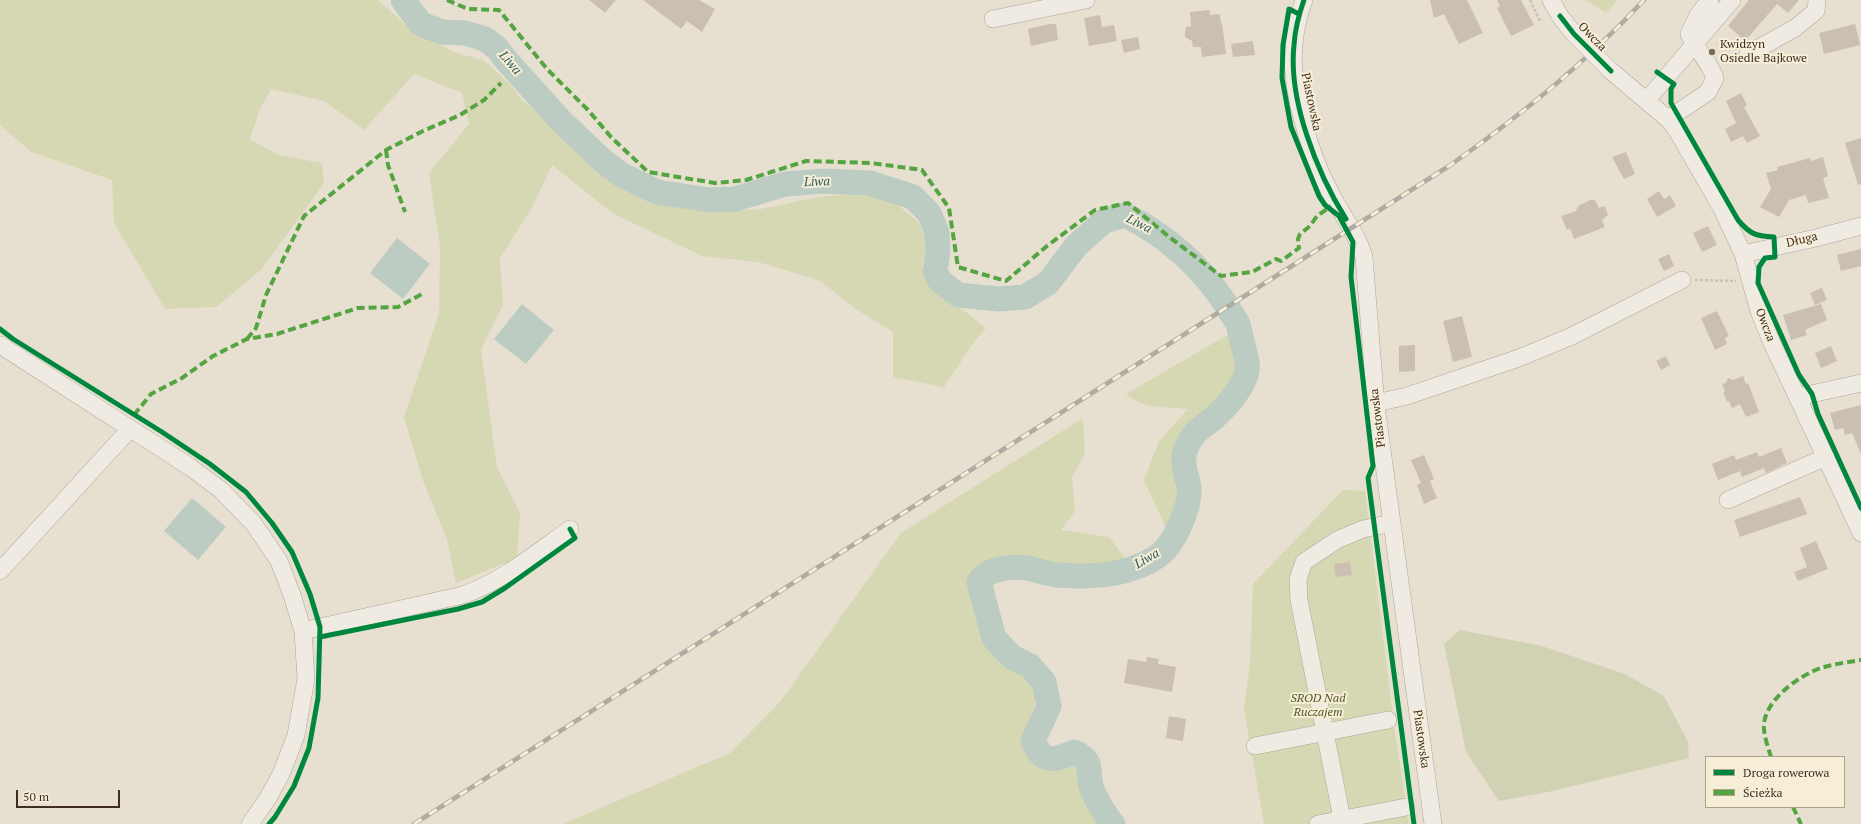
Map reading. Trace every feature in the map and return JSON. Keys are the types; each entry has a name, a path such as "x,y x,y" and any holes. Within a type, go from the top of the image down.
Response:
{"street":[{"path":"992,20 1086,0"},
{"name":"Piastowska","path":"1304,0 1294,46 1298,98 1318,167 1331,194 1356,235 1364,257 1376,402 1433,824"},
{"name":"Owcza","path":"1551,0 1560,16 1574,34 1611,71 1668,119 1676,129 1720,206 1744,254 1759,311 1771,341 1861,533"},
{"path":"1668,119 1708,92 1715,78 1711,66 1694,44 1690,34 1692,25 1710,0"},
{"path":"1647,100 1732,0"},
{"path":"1748,54 1795,28 1816,11 1817,0"},
{"name":"Długa","path":"1744,254 1861,226"},
{"path":"1376,402 1407,396 1519,358 1572,336 1682,280"},
{"path":"0,345 190,467 222,490 254,523 279,562 292,595 303,631 306,679 296,734 282,772 268,798 250,824"},
{"path":"1798,397 1861,383"},
{"path":"0,572 130,429"},
{"path":"1728,500 1826,458"},
{"path":"1343,822 1299,600 1298,579 1304,562 1337,540 1369,527 1392,523"},
{"path":"303,631 463,595 484,588 505,576 570,529"},
{"path":"1255,746 1388,720"},
{"path":"1318,824 1343,822 1406,806"}],"path":[{"path":"1530,0 1540,21"},
{"path":"1682,280 1742,282"}],"green space":[{"path":"0,0 378,0 405,24 453,52 483,60 509,83 521,99 541,115 560,138 580,155 609,176 644,193 677,205 725,209 756,210 819,197 849,194 876,195 899,206 917,221 928,240 922,266 935,291 986,328 974,342 944,387 893,377 893,332 857,310 819,280 758,262 702,256 612,213 552,165 533,206 500,258 503,305 481,350 497,467 520,513 517,558 456,583 447,539 423,481 404,417 439,313 440,247 429,173 469,124 462,93 414,74 364,130 324,101 271,89 260,109 250,139 278,155 322,163 324,183 262,269 216,307 165,309 114,223 112,180 31,152 0,125"},
{"path":"1586,0 1618,0 1606,13"},
{"path":"1229,334 1238,366 1215,408 1187,430 1173,464 1178,505 1167,530 1144,480 1159,441 1188,409 1147,405 1132,399 1126,394"},
{"path":"1083,418 1085,454 1072,477 1075,511 1061,530 1109,537 1128,562 1064,568 1018,556 978,570 969,585 989,642 1038,692 1023,743 1045,769 1072,760 1098,824 563,824 730,753 780,702 901,533"},
{"name":"SROD Nad Ruczajem","path":"1343,490 1365,491 1395,733 1409,824 1264,824 1244,708 1250,664 1253,584"},
{"path":"1460,630 1542,646 1625,674 1664,696 1688,742 1689,758 1548,792 1499,801 1466,752 1444,644"}],"shaded area":[{"path":"397,238 430,264 403,299 370,273"},
{"path":"522,304 554,330 526,364 494,339"},
{"path":"192,498 226,527 198,560 164,531"}],"building":[{"path":"589,0 616,0 605,13"},
{"path":"643,0 699,0 715,9 702,32 687,21 681,29"},
{"path":"1430,0 1467,0 1483,33 1459,44 1444,14 1434,18"},
{"path":"1497,0 1521,0 1534,25 1511,36 1497,8 1500,6"},
{"path":"1749,0 1799,0 1788,13 1777,4 1745,41 1728,26"},
{"path":"1210,10 1210,15 1219,14 1220,16 1226,54 1202,57 1201,47 1193,47 1192,41 1185,37 1185,32 1186,27 1191,26 1190,12"},
{"path":"1100,15 1102,27 1114,25 1117,41 1089,46 1084,18"},
{"path":"1049,24 1056,24 1058,40 1031,46 1028,29"},
{"path":"1855,24 1860,45 1824,54 1819,33"},
{"path":"1138,37 1140,49 1124,53 1121,40"},
{"path":"1253,41 1255,55 1233,57 1231,44"},
{"path":"1741,93 1747,105 1744,107 1760,136 1747,143 1743,136 1731,142 1725,129 1736,123 1726,101"},
{"path":"1861,138 1861,184 1858,185 1845,143"},
{"path":"1626,152 1635,174 1624,179 1612,157"},
{"path":"1823,157 1828,176 1823,178 1829,198 1808,203 1806,195 1789,200 1779,217 1760,207 1771,189 1766,173 1778,170 1777,167 1810,158 1811,161"},
{"path":"1659,191 1664,199 1670,195 1676,206 1657,217 1647,199"},
{"path":"1590,200 1595,200 1599,208 1605,206 1608,215 1602,220 1605,227 1574,239 1570,228 1567,230 1561,216 1576,211 1578,206"},
{"path":"1708,226 1717,245 1702,252 1693,233"},
{"path":"1861,249 1861,266 1841,271 1837,255"},
{"path":"1669,254 1674,266 1664,271 1658,259"},
{"path":"1822,288 1827,300 1815,305 1810,293"},
{"path":"1821,304 1827,320 1805,330 1807,335 1791,340 1783,315"},
{"path":"1717,311 1729,336 1725,338 1727,344 1715,350 1701,318"},
{"path":"1462,316 1472,357 1453,362 1443,321"},
{"path":"1415,345 1415,371 1399,372 1399,346"},
{"path":"1831,346 1837,361 1821,368 1815,353"},
{"path":"1666,356 1670,365 1661,370 1656,361"},
{"path":"1743,376 1746,384 1748,383 1759,412 1746,417 1740,404 1732,408 1729,401 1727,402 1722,384 1726,383 1728,378 1733,380"},
{"path":"1861,405 1861,454 1852,433 1845,435 1843,428 1835,430 1830,413"},
{"path":"1781,448 1787,463 1766,473 1764,468 1742,477 1740,471 1718,480 1712,464 1734,455 1736,460 1757,452 1759,457"},
{"path":"1424,455 1434,479 1430,481 1437,498 1424,504 1417,485 1421,483 1411,460"},
{"path":"1800,497 1807,514 1740,537 1734,520"},
{"path":"1816,541 1828,569 1798,581 1794,572 1807,567 1800,548"},
{"path":"1350,562 1352,575 1336,577 1334,564"},
{"path":"1147,657 1159,659 1158,664 1176,667 1172,692 1124,683 1128,659 1146,662"},
{"path":"1169,716 1186,719 1183,741 1166,738"}],"waterway":[{"name":"Liwa","path":"403,0 421,24 442,32 465,33 485,39 497,48 561,121 602,160 622,175 657,192 709,200 735,199 785,184 824,181 870,183 913,197 929,213 937,232 938,251 935,271 940,281 958,295 999,299 1025,297 1048,283 1076,246 1104,221 1125,215 1155,232 1195,265 1217,292 1238,324 1246,358 1247,370 1239,389 1232,399 1215,417 1194,434 1188,444 1184,455 1184,464 1189,487 1189,495 1184,514 1170,543 1164,551 1150,561 1117,573 1097,576 1067,576 1014,567 994,571 983,577 979,582 994,638 1012,657 1030,666 1044,682 1049,706 1033,741 1037,749 1045,757 1061,757 1074,752 1085,759 1088,766 1091,786 1097,801 1113,824"}],"railway":[{"path":"414,824 1449,166 1526,109 1551,88 1599,46 1644,0"}],"marked path":[{"path":"447,0 468,9 499,10 547,69 588,110 611,137 648,172 715,183 746,180 806,161 871,163 922,170 949,208 958,267 1006,281 1047,246 1095,210 1128,203 1168,236 1221,276 1252,272 1276,259 1281,261 1299,248 1298,239 1300,234 1310,226 1317,216 1331,206"},
{"path":"247,339 256,328 266,295 304,216 386,150 423,131 460,115 484,100 501,83"},
{"path":"386,150 388,165 405,212"},
{"path":"134,415 151,394 182,378 213,356 247,339 277,334 358,308 398,307 422,294"},
{"path":"1771,756 1765,736 1764,724 1766,715 1777,697 1794,682 1813,671 1831,665 1861,660"},
{"path":"1793,808 1801,824"}],"cycle path":[{"path":"1304,0 1300,11 1295,39 1293,66 1300,112 1315,158 1335,201 1346,219"},
{"path":"1299,14 1289,9 1283,45 1282,78 1291,127 1319,196 1325,205 1339,216 1353,242 1351,277 1373,466 1368,478 1414,824"},
{"path":"1560,16 1574,34 1611,71"},
{"path":"1657,72 1674,84 1671,89 1671,103 1738,220 1746,228 1757,235 1774,237 1775,257 1765,258 1759,267 1758,283 1799,375 1812,394 1818,414 1861,508"},
{"path":"0,329 13,339 162,432 210,464 246,492 272,523 292,552 310,594 320,627 318,698 309,748 294,786 269,824"},
{"path":"320,637 458,609 482,602 505,588 575,538 570,529"}],"place":[{"name":"Kwidzyn Osiedle Bajkowe","path":"1712,52"}]}
